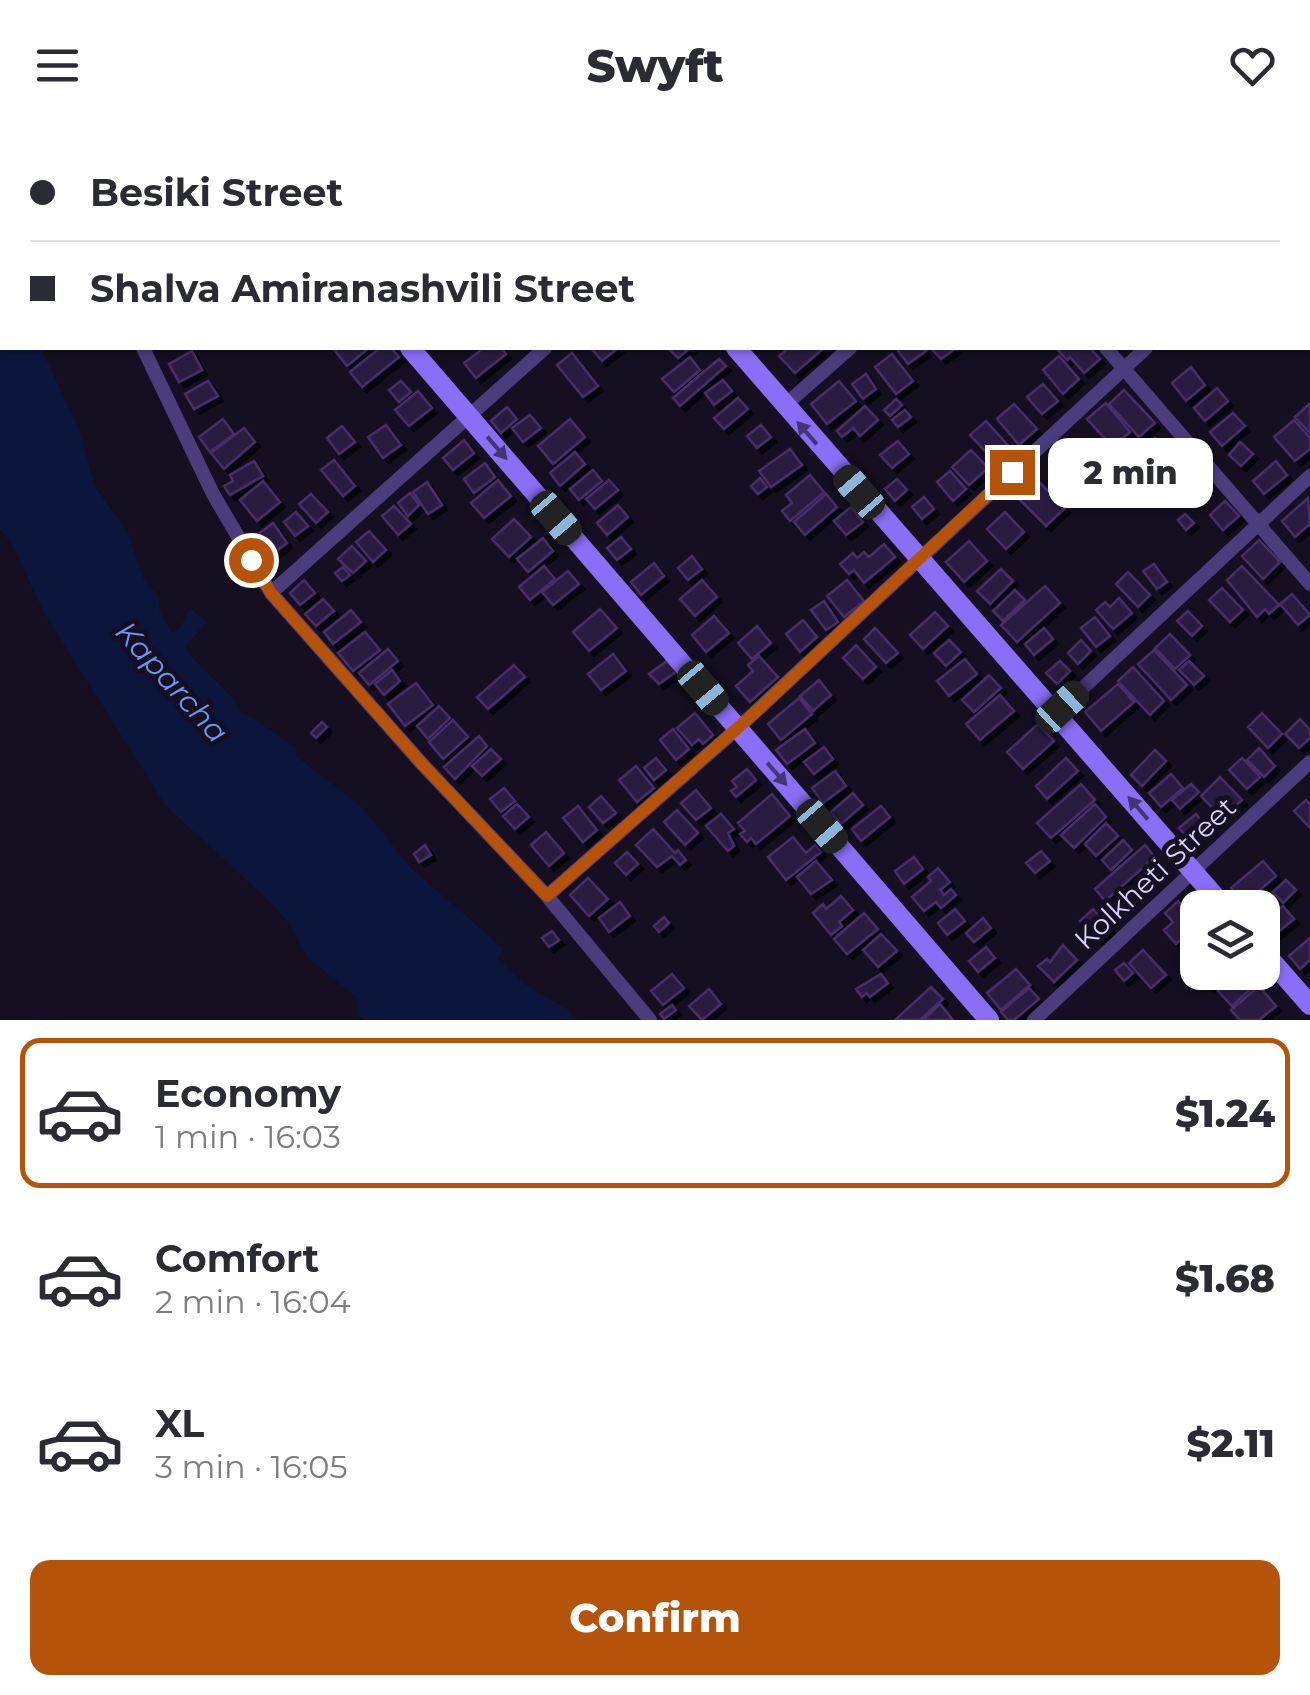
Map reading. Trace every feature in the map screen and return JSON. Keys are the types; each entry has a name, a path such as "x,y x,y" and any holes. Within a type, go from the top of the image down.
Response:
{"main road":[{"path":"412,350 989,1020"},
{"path":"738,350 1210,890"},
{"path":"1280,970 1310,1004"}],"street":[{"path":"144,350 213,494 271,593 424,766 547,896 650,1020"},
{"path":"271,593 544,350"},
{"path":"784,406 848,350"},
{"path":"1108,350 1310,584"},
{"path":"547,896 738,728 1144,350"},
{"path":"1056,713 1310,476"},
{"name":"Kolkheti Street","path":"1034,1020 1310,762"}],"water":[{"name":"Kaparcha","path":"0,350 42,350 80,432 95,487 128,533 144,580 159,596 159,610 172,632 180,628 190,608 207,622 185,646 191,656 242,714 296,748 296,756 363,808 411,868 504,949 497,958 526,985 567,1009 574,1020 364,1020 357,1014 356,997 307,957 293,929 273,905 166,806 44,613 13,546 0,529"}],"building":[{"path":"336,350 367,350 347,366"},
{"path":"378,350 393,350 399,357 362,387 350,372"},
{"path":"481,350 503,350 506,354 476,378 464,363"},
{"path":"593,350 616,350 602,361"},
{"path":"670,350 688,350 678,358"},
{"path":"786,350 822,350 795,373 779,356"},
{"path":"898,350 926,351 908,364"},
{"path":"933,350 953,350 941,359"},
{"path":"1058,350 1092,350 1100,359 1084,373 1070,357 1067,360"},
{"path":"192,351 202,370 179,382 169,364"},
{"path":"572,353 598,386 583,397 557,365"},
{"path":"892,354 913,381 896,394 875,367"},
{"path":"1059,356 1079,379 1063,394 1043,370"},
{"path":"690,357 700,370 674,392 662,379"},
{"path":"719,359 726,366 680,406 673,398"},
{"path":"1191,367 1205,385 1186,401 1172,383"},
{"path":"866,374 876,389 863,399 852,384"},
{"path":"723,380 732,391 714,405 705,393"},
{"path":"208,381 218,396 194,409 185,394"},
{"path":"401,381 411,392 399,402 389,390"},
{"path":"839,381 856,401 827,424 811,404"},
{"path":"1043,384 1058,401 1042,414 1027,397"},
{"path":"1217,388 1228,401 1205,421 1194,408"},
{"path":"1124,390 1155,423 1139,437 1109,404"},
{"path":"418,391 432,408 409,426 395,410"},
{"path":"738,398 748,409 724,429 714,418"},
{"path":"896,399 902,405 890,416 884,410"},
{"path":"1106,403 1130,432 1112,447 1087,419"},
{"path":"1014,404 1037,429 1019,445 997,419"},
{"path":"1310,404 1310,433 1295,417"},
{"path":"865,406 878,420 860,436 853,428 842,437 837,431"},
{"path":"507,407 517,419 501,433 491,421"},
{"path":"905,410 911,417 898,427 892,420"},
{"path":"1233,413 1245,426 1222,446 1210,432"},
{"path":"530,415 541,428 523,442 512,428"},
{"path":"223,419 234,434 210,452 199,437"},
{"path":"570,419 585,437 553,464 538,446"},
{"path":"1294,420 1310,438 1310,449 1295,461 1274,437"},
{"path":"986,421 1014,452 999,466 970,435"},
{"path":"386,425 401,445 383,458 368,437"},
{"path":"761,425 771,437 757,448 747,436"},
{"path":"342,426 355,442 339,454 327,438"},
{"path":"244,428 255,442 224,469 211,453"},
{"path":"1155,438 1170,452 1158,463 1144,449"},
{"path":"464,440 474,453 453,470 443,458"},
{"path":"898,441 909,454 892,468 880,455"},
{"path":"1240,442 1253,454 1241,466 1229,455"},
{"path":"790,449 802,465 771,487 759,471"},
{"path":"971,450 988,468 969,485 952,467"},
{"path":"575,452 585,464 560,486 550,473"},
{"path":"1065,454 1081,472 1067,484 1051,466"},
{"path":"1187,458 1202,473 1180,494 1166,480"},
{"path":"334,460 355,486 343,496 321,470"},
{"path":"254,461 263,476 230,495 224,486 233,481 230,475"},
{"path":"1276,461 1287,475 1264,494 1253,481"},
{"path":"485,463 495,477 474,493 464,479"},
{"path":"593,470 602,481 579,500 570,489"},
{"path":"950,471 966,489 953,501 937,482"},
{"path":"810,475 824,492 790,521 782,511 792,503 786,495"},
{"path":"760,478 767,487 758,494 751,486"},
{"path":"897,479 907,490 895,501 885,489"},
{"path":"498,480 511,496 484,518 471,503"},
{"path":"609,480 618,490 595,509 586,499"},
{"path":"263,481 280,502 257,521 240,500"},
{"path":"427,482 442,505 428,514 413,492"},
{"path":"1039,482 1065,508 1046,526 1020,500"},
{"path":"410,493 419,505 408,516 398,503"},
{"path":"311,494 328,512 316,523 299,504"},
{"path":"826,494 837,507 805,535 794,522"},
{"path":"924,497 934,509 922,519 912,507"},
{"path":"1308,498 1310,524 1295,537 1282,521"},
{"path":"1225,501 1239,516 1223,530 1210,515"},
{"path":"618,505 628,517 607,535 597,523"},
{"path":"394,506 411,524 398,535 382,516"},
{"path":"851,507 863,522 846,535 834,521"},
{"path":"296,512 308,526 295,536 284,522"},
{"path":"1005,512 1024,532 1006,549 987,529"},
{"path":"1185,514 1194,523 1186,530 1178,520"},
{"path":"514,519 531,537 509,557 492,539"},
{"path":"273,523 287,543 271,555 257,535"},
{"path":"369,531 386,550 373,562 356,542"},
{"path":"621,537 631,549 617,560 607,548"},
{"path":"543,538 553,551 528,572 517,559"},
{"path":"1259,540 1280,562 1263,579 1242,556"},
{"path":"969,541 987,561 964,582 946,562"},
{"path":"884,544 895,557 864,583 854,570 849,574 840,564 853,553 857,558 864,552 869,557"},
{"path":"352,546 366,561 353,573 338,559"},
{"path":"692,556 702,569 688,580 678,568"},
{"path":"654,563 664,576 641,595 631,582"},
{"path":"1154,564 1167,582 1157,589 1143,571"},
{"path":"544,566 555,579 530,600 519,587"},
{"path":"1242,566 1279,605 1269,614 1265,609 1257,617 1227,580"},
{"path":"343,567 350,575 342,581 335,573"},
{"path":"1001,569 1013,581 990,604 977,591"},
{"path":"568,571 579,584 553,605 542,592"},
{"path":"1128,572 1150,595 1138,607 1116,584"},
{"path":"304,580 315,593 300,605 290,593"},
{"path":"702,580 717,597 695,616 680,599"},
{"path":"847,580 864,601 844,617 827,596"},
{"path":"1045,586 1060,603 1017,642 1001,625"},
{"path":"1222,588 1243,610 1230,622 1209,600"},
{"path":"1015,590 1025,600 1003,621 993,611"},
{"path":"1292,594 1310,615 1298,625 1280,604"},
{"path":"1119,598 1132,613 1113,629 1096,610 1105,602 1110,607"},
{"path":"323,599 334,611 316,626 305,614"},
{"path":"824,601 838,622 826,630 811,610"},
{"path":"600,609 617,628 589,651 573,632"},
{"path":"351,610 361,622 333,644 324,632"},
{"path":"1188,611 1202,626 1192,636 1177,621"},
{"path":"935,612 948,626 923,649 910,635"},
{"path":"714,616 729,633 706,652 692,635"},
{"path":"1095,617 1110,636 1096,647 1081,628"},
{"path":"803,620 817,637 800,652 786,634"},
{"path":"757,626 771,643 752,659 738,643"},
{"path":"875,628 898,653 886,663 864,639"},
{"path":"1044,628 1053,639 1034,655 1025,644"},
{"path":"365,632 380,650 353,671 338,653"},
{"path":"1170,634 1190,655 1175,669 1155,648"},
{"path":"949,640 961,652 946,666 934,653"},
{"path":"1081,640 1091,651 1078,664 1068,653"},
{"path":"856,645 876,667 863,679 843,658"},
{"path":"388,649 398,661 369,685 359,673"},
{"path":"1154,650 1187,685 1171,700 1138,664"},
{"path":"613,654 626,671 601,690 588,674"},
{"path":"759,656 778,677 750,702 736,686 753,671 748,665"},
{"path":"965,659 977,674 949,696 937,681"},
{"path":"667,661 677,671 659,684 649,674"},
{"path":"1060,661 1070,671 1057,684 1046,673"},
{"path":"1189,661 1204,676 1194,685 1179,670"},
{"path":"514,665 525,677 488,709 477,697"},
{"path":"1133,667 1164,701 1150,715 1118,681"},
{"path":"392,670 400,681 384,695 375,684"},
{"path":"989,675 1001,688 974,712 962,700"},
{"path":"819,680 831,695 813,711 800,696"},
{"path":"416,683 433,705 405,726 388,704"},
{"path":"1118,684 1134,702 1101,731 1085,712"},
{"path":"1000,695 1014,711 980,740 966,724"},
{"path":"799,698 812,714 781,740 768,724"},
{"path":"439,706 450,718 428,739 417,726"},
{"path":"695,713 713,735 703,744 699,739 692,745 677,728"},
{"path":"1262,713 1282,734 1268,748 1248,727"},
{"path":"1300,719 1310,730 1310,738 1299,748 1285,734"},
{"path":"453,720 468,737 443,759 429,742"},
{"path":"322,722 327,727 316,738 311,733"},
{"path":"1038,724 1054,741 1023,769 1007,752"},
{"path":"673,729 689,749 676,760 660,740"},
{"path":"805,729 815,743 787,764 776,750"},
{"path":"479,736 487,746 455,779 444,767"},
{"path":"824,747 833,759 814,774 804,762"},
{"path":"1259,748 1275,766 1264,777 1247,760"},
{"path":"491,749 501,759 482,776 472,766"},
{"path":"1155,750 1166,761 1142,786 1131,775"},
{"path":"656,758 666,770 654,780 644,768"},
{"path":"1066,758 1078,771 1047,799 1036,786"},
{"path":"1242,758 1260,777 1247,789 1229,770"},
{"path":"636,766 654,788 637,802 619,780"},
{"path":"747,769 756,780 736,797 731,791 737,787 732,781"},
{"path":"835,771 846,786 823,803 812,788"},
{"path":"1171,774 1183,788 1161,807 1149,793"},
{"path":"1220,777 1242,800 1222,818 1201,796"},
{"path":"1081,784 1095,800 1051,838 1037,823"},
{"path":"1191,784 1199,792 1180,809 1172,800"},
{"path":"504,788 515,801 501,812 490,799"},
{"path":"696,790 711,808 696,820 681,803"},
{"path":"853,793 863,805 841,824 831,812"},
{"path":"772,794 790,816 756,844 751,838 747,842 738,823"},
{"path":"601,796 616,813 603,823 589,807"},
{"path":"1306,800 1310,805 1310,828 1294,811"},
{"path":"517,804 529,817 515,829 503,816"},
{"path":"1095,804 1106,817 1074,848 1061,835"},
{"path":"578,806 597,830 583,842 563,818"},
{"path":"881,806 890,817 861,841 852,829"},
{"path":"677,810 698,833 685,845 664,822"},
{"path":"721,814 734,829 728,833 734,846 728,851 706,826"},
{"path":"1196,814 1207,827 1190,841 1179,828"},
{"path":"1106,823 1118,836 1096,856 1085,844"},
{"path":"653,829 686,860 680,865 672,856 657,867 636,845"},
{"path":"546,832 564,853 549,866 531,845"},
{"path":"793,837 806,853 815,845 821,852 786,880 768,857"},
{"path":"1123,840 1132,850 1111,870 1102,860"},
{"path":"425,845 431,855 419,862 414,854"},
{"path":"1145,845 1155,857 1105,901 1095,889"},
{"path":"1041,851 1050,861 1035,873 1026,863"},
{"path":"627,852 638,864 626,875 615,863"},
{"path":"914,857 923,869 904,884 895,871"},
{"path":"816,861 832,880 811,894 797,877"},
{"path":"1263,861 1276,876 1260,890 1231,888"},
{"path":"938,868 950,882 940,890 944,895 951,889 956,895 941,908 936,902 924,911 912,897 931,881 928,877"},
{"path":"588,878 608,899 589,916 570,895"},
{"path":"1286,880 1296,890 1283,903 1280,890 1275,890"},
{"path":"841,896 853,910 831,935 813,913 823,904 826,909"},
{"path":"1178,901 1180,903 1180,941 1176,944 1164,930 1173,922 1165,913"},
{"path":"620,902 630,916 609,932 599,918"},
{"path":"1283,906 1294,919 1280,930"},
{"path":"955,909 965,921 947,935 938,923"},
{"path":"1093,909 1110,928 1097,940 1080,921"},
{"path":"864,913 878,929 847,954 834,939"},
{"path":"664,917 669,923 659,932 654,926"},
{"path":"983,918 991,928 974,942 966,933"},
{"path":"552,931 559,940 549,947 542,938"},
{"path":"881,934 897,951 878,967 863,950"},
{"path":"1310,938 1310,960 1300,969 1289,956"},
{"path":"1063,945 1077,960 1054,982 1038,966 1047,959 1050,962"},
{"path":"986,947 995,958 978,972 969,961"},
{"path":"1143,950 1166,975 1151,988 1129,963"},
{"path":"1124,963 1133,973 1124,981 1115,970"},
{"path":"1016,969 1030,985 1001,1010 987,993"},
{"path":"672,974 684,988 663,1005 651,991"},
{"path":"881,974 888,983 870,997 867,993 862,997 856,989"},
{"path":"931,987 943,999 920,1020 895,1020"},
{"path":"1029,988 1039,999 1014,1020 1008,1020 1001,1012"},
{"path":"709,989 721,1004 702,1020 689,1006"},
{"path":"1219,990 1249,990 1232,1006"},
{"path":"1254,990 1262,990 1276,1006 1259,1020 1240,1020 1231,1010"},
{"path":"940,1004 953,1020 923,1020"},
{"path":"672,1005 676,1010 664,1019 660,1014"}],"route":[{"path":"251,560 271,593 424,766 547,896 750,717 1012,472"}]}
